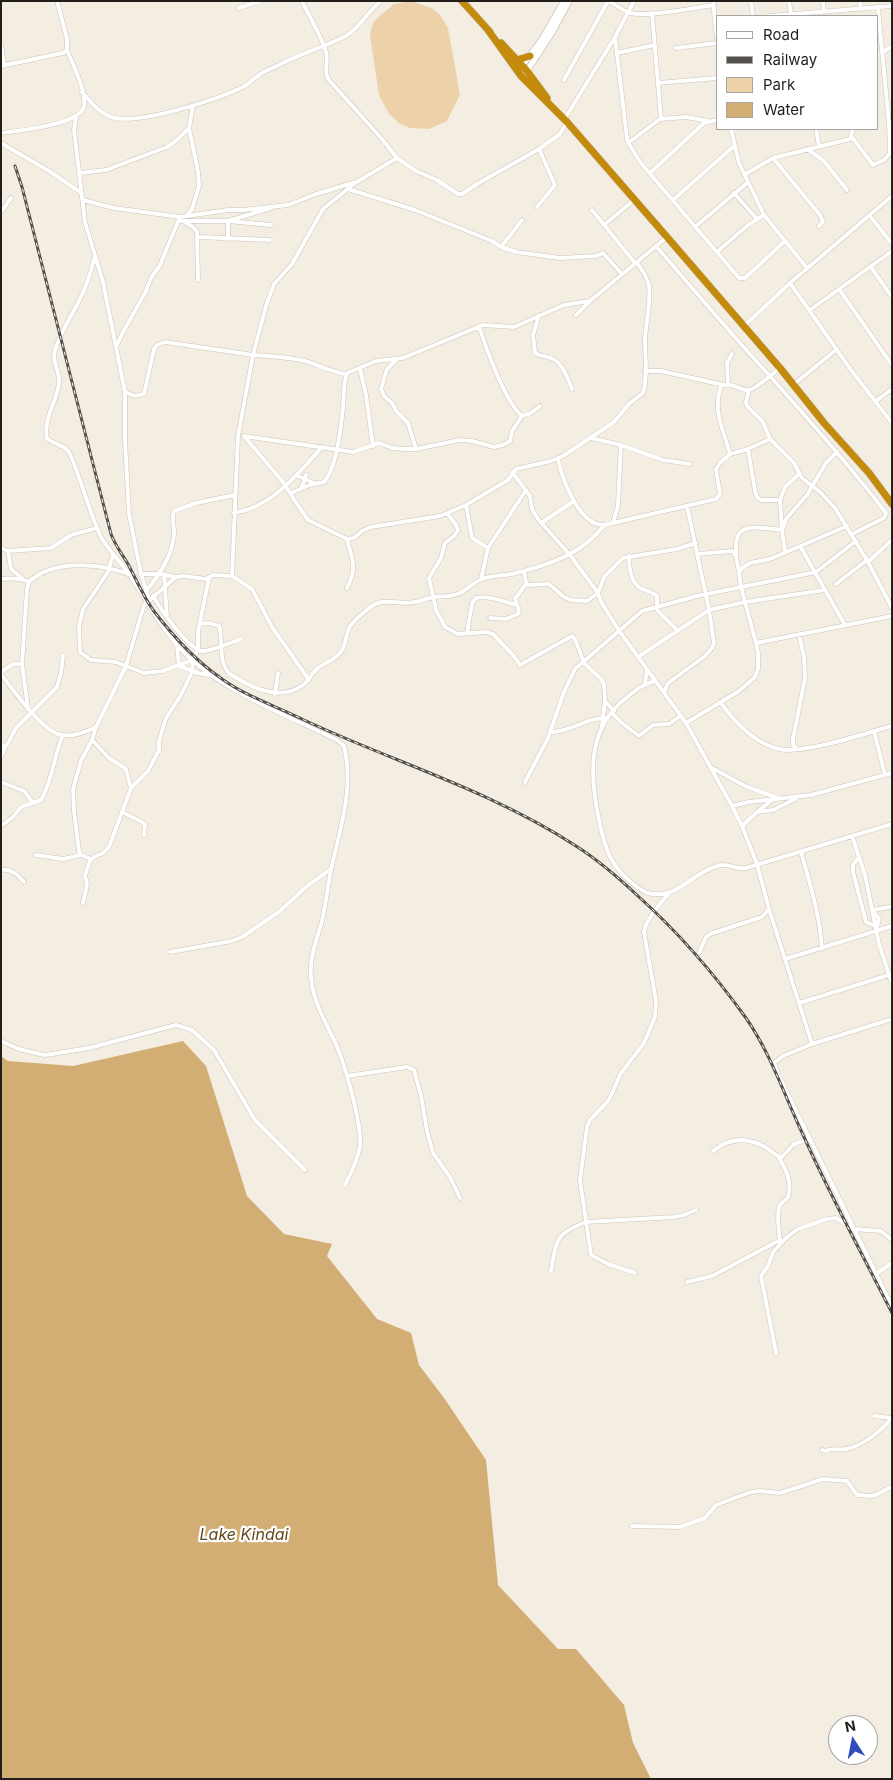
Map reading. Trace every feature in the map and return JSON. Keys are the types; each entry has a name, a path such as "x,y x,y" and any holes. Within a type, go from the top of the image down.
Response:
{"highway":[{"path":"462,1 744,326 824,423 869,472 892,504"},
{"path":"521,67 530,56"}],"main road":[{"path":"530,56 564,1"},
{"path":"521,67 553,30 569,1"}],"street":[{"path":"57,1 67,39 67,50 82,92 84,107 76,117 74,126 80,192 83,200 86,228 104,282 125,392 125,440 129,514 141,574 149,599 177,646 214,676 243,694 337,740 344,746 347,798 322,919 311,962 311,978 320,1015 337,1046 356,1111 360,1143 357,1157 346,1185"},
{"path":"239,8 260,1"},
{"path":"302,1 324,46 327,55 325,72 328,79 397,158 416,171 437,180 460,195 539,149 560,134 565,121 634,1"},
{"path":"82,92 102,113 121,119 193,106 246,86 259,75 280,64 355,31 373,7 381,1"},
{"path":"564,80 609,1 627,12 652,13 713,3 716,21"},
{"path":"683,1 684,8"},
{"path":"751,1 753,15"},
{"path":"789,1 791,14"},
{"path":"824,1 824,12"},
{"path":"860,1 861,9"},
{"path":"780,15 806,15 892,6"},
{"path":"853,130 852,137 871,164 878,164 890,153 890,115 878,8"},
{"path":"652,13 661,119"},
{"path":"615,37 628,143 635,155 739,278 745,278 784,242"},
{"path":"676,48 716,43"},
{"path":"1,44 3,66 63,53 67,50"},
{"path":"617,53 655,45"},
{"path":"883,52 892,46"},
{"path":"878,60 883,60"},
{"path":"658,83 716,78"},
{"path":"885,79 892,78"},
{"path":"117,346 151,278 160,265 180,220 188,215 192,209 199,186 189,128 193,106"},
{"path":"628,143 661,119 686,116 708,121 716,120"},
{"path":"1,133 39,128 76,117"},
{"path":"650,173 708,121"},
{"path":"79,173 106,170 167,147 189,128"},
{"path":"731,130 734,146 747,183 764,216 807,268"},
{"path":"816,130 819,146"},
{"path":"744,175 773,158 848,140 852,137"},
{"path":"1,143 49,171 80,192"},
{"path":"673,200 734,146"},
{"path":"537,207 555,185 539,149"},
{"path":"807,149 824,161 847,190"},
{"path":"232,576 238,435 253,355 274,284 296,257 324,209 355,183 397,158"},
{"path":"773,158 820,215 823,222 819,226"},
{"path":"188,215 278,206 355,183"},
{"path":"695,227 747,183"},
{"path":"348,189 415,210 492,241 501,247 530,254 560,258 596,256 602,253 622,274"},
{"path":"734,193 757,220"},
{"path":"744,326 790,282 892,196"},
{"path":"1,212 11,198"},
{"path":"83,200 114,208 180,220 271,224"},
{"path":"604,225 634,200"},
{"path":"228,221 278,206"},
{"path":"244,436 286,486 308,520 347,539 354,538 370,527 447,513 466,505 508,480 512,472 520,468 558,459 591,438 617,419 643,393 646,371 645,338 649,302 649,286 643,271 592,210"},
{"path":"717,252 764,216"},
{"path":"870,216 892,244"},
{"path":"180,220 195,229 198,237 198,280"},
{"path":"501,247 522,220"},
{"path":"228,221 228,239"},
{"path":"198,237 270,240"},
{"path":"576,315 590,301 667,237"},
{"path":"656,246 837,452 882,508 886,517 892,521"},
{"path":"810,310 892,251"},
{"path":"95,256 91,272 78,303 55,349 54,364 60,383 47,418 47,439 69,452 97,528 113,555 183,637 198,650 204,651 241,639"},
{"path":"871,267 892,297"},
{"path":"790,282 892,423"},
{"path":"839,289 892,365"},
{"path":"125,392 136,396 144,394 154,349 165,342 253,355 283,357 346,374 380,360 398,359 480,326 514,326 564,305 590,301"},
{"path":"539,315 533,334 535,353 554,360 559,364 565,371 572,389"},
{"path":"480,326 501,381 512,403 522,416"},
{"path":"793,385 837,349"},
{"path":"730,454 717,411 720,390 726,385 727,363 732,354"},
{"path":"398,359 387,369 381,390 397,412 408,423 416,449"},
{"path":"780,368 749,390 746,404 763,422 770,439 797,467 802,478 835,508 868,561 892,608"},
{"path":"360,369 366,395 373,446"},
{"path":"646,371 661,371 749,390"},
{"path":"290,493 314,483 321,483 327,479 333,465 342,418 346,374"},
{"path":"876,402 892,389"},
{"path":"238,435 341,451 356,451 382,443 396,449 416,449 460,440 494,446 503,445 510,441 512,431 522,416 531,413 540,406"},
{"path":"591,438 621,445 663,460 690,464"},
{"path":"558,459 565,485 574,501 592,521 604,525 718,498 720,494 716,469 720,463 730,454 748,449 770,439"},
{"path":"613,523 618,505 621,445"},
{"path":"234,513 254,509 286,486 322,447"},
{"path":"748,449 756,494 761,500 780,500"},
{"path":"782,530 790,513 812,487 826,463 837,452"},
{"path":"512,472 531,498 532,509 570,555 598,594 620,632 686,724 732,806 757,864 769,909 812,1044"},
{"path":"785,552 780,500 785,487 799,474"},
{"path":"296,475 305,477 314,483"},
{"path":"302,487 305,477"},
{"path":"481,579 488,548 526,490"},
{"path":"146,591 162,574 172,547 174,534 172,515 174,511 196,502 235,495"},
{"path":"542,523 574,501"},
{"path":"466,505 472,538 488,548"},
{"path":"664,692 668,683 696,664 712,648 714,638 688,506"},
{"path":"447,513 458,530 445,543 430,578 432,598 439,618 445,627 452,632 467,634 486,632 493,634 520,665 572,636 575,639 584,663 601,679 604,685 606,701 602,728"},
{"path":"852,534 886,517"},
{"path":"200,624 209,623 218,626 224,667 230,674 246,683 275,694 292,691 309,680 317,668 340,653 352,623 375,604 384,602 407,604 459,593 481,579 524,571 570,555 594,538 604,525"},
{"path":"739,572 746,565 770,559 847,526"},
{"path":"1,548 8,551 51,548 71,535 97,528"},
{"path":"686,724 740,691 755,677 758,669 758,653 741,587 736,556 738,536 742,530 750,528 782,530"},
{"path":"347,539 354,570 353,577 347,588"},
{"path":"836,584 868,561 892,540"},
{"path":"525,782 551,732 575,669 642,611 741,587 816,572 856,541"},
{"path":"526,584 530,586 549,584 564,597 579,601 592,599 598,594 606,573 619,560 629,556 662,552 696,543"},
{"path":"800,546 845,625"},
{"path":"8,551 10,569 29,582"},
{"path":"698,554 729,551 734,552 736,556"},
{"path":"113,555 109,569 82,609 79,648 82,655 91,660 110,660 144,673 179,666 193,660"},
{"path":"629,556 632,579 638,587 657,596 656,607 660,614 678,630"},
{"path":"30,711 22,664 29,582 36,576 63,566 93,566 135,577"},
{"path":"490,618 512,618 519,612 516,597 526,584 524,571"},
{"path":"141,574 162,574 201,579 209,578 213,575 232,576 252,589 272,627 309,680"},
{"path":"162,574 165,587 167,618"},
{"path":"81,855 74,811 73,789 81,761 126,666 138,620 149,599 176,577"},
{"path":"83,903 86,885 85,875 92,859 109,847 130,788 148,771 159,750 158,741 166,718 181,695 192,672 193,660 198,650 200,624 209,578"},
{"path":"1,579 24,579"},
{"path":"638,657 709,610 746,602 825,590"},
{"path":"467,634 472,603 476,598 516,604"},
{"path":"756,643 892,616"},
{"path":"798,750 793,745 793,739 805,678 804,657 799,635"},
{"path":"177,646 179,666"},
{"path":"1,757 3,746 16,728 30,711 57,687 63,655"},
{"path":"22,664 12,664 1,673 30,711 56,733 63,736 78,734 96,728"},
{"path":"179,666 192,672 214,676"},
{"path":"645,683 647,670"},
{"path":"275,694 278,673"},
{"path":"668,683 645,683 620,703 602,728 594,756 592,785 610,859 620,874 646,893 669,893 679,889 689,880 716,866 725,864 738,869 892,824"},
{"path":"606,701 619,720 639,736 653,726 669,724 680,716"},
{"path":"720,702 740,725 760,741 777,749 788,751 892,726"},
{"path":"551,732 562,732 590,720 608,718"},
{"path":"874,731 885,775"},
{"path":"1,826 13,817 21,807 39,801 44,795 56,752 63,736"},
{"path":"92,740 109,758 126,769 130,788"},
{"path":"712,768 748,787 780,799"},
{"path":"732,806 829,791 892,773"},
{"path":"1,782 24,792 33,803"},
{"path":"757,812 773,810 796,797"},
{"path":"742,826 773,800"},
{"path":"122,812 145,825 144,835"},
{"path":"852,836 865,874 879,944 892,984"},
{"path":"801,852 817,911 822,949"},
{"path":"36,855 63,859 81,855 92,859"},
{"path":"859,857 853,865 853,872 865,918 868,924 877,929"},
{"path":"170,952 232,941 242,937 280,911 307,886 332,869"},
{"path":"1,870 10,870 24,882"},
{"path":"635,1273 592,1257 580,1180 586,1127 609,1100 621,1073 644,1043 655,1017 656,1001 644,932 654,912 669,893"},
{"path":"874,912 890,908"},
{"path":"699,953 708,935 762,917 769,909"},
{"path":"785,959 822,949 877,929 892,926"},
{"path":"799,1003 890,974"},
{"path":"892,1019 812,1044 782,1056 774,1063 776,1072 892,1306"},
{"path":"1,1041 19,1048 52,1054 89,1048 176,1025 192,1030 214,1050 255,1120 304,1170"},
{"path":"347,1076 407,1067 414,1070 433,1153 450,1177 460,1198"},
{"path":"784,1167 785,1155 794,1144 809,1139"},
{"path":"713,1151 724,1143 739,1140 763,1146 778,1156 788,1177 788,1197 780,1206 778,1223 780,1241 761,1276 776,1353"},
{"path":"778,1156 785,1155"},
{"path":"551,1271 554,1250 559,1238 568,1229 586,1222 674,1217 696,1210"},
{"path":"687,1282 707,1278 780,1241 798,1229 830,1218 836,1218 854,1229 881,1231 892,1240"},
{"path":"876,1274 892,1263"},
{"path":"874,1416 892,1418"},
{"path":"822,1450 844,1450 856,1446 878,1433 892,1418"},
{"path":"632,1526 680,1526 708,1517 711,1509 716,1506 751,1492 760,1491 780,1494 823,1479 847,1481 857,1495 876,1495 892,1487"}],"green space":[{"path":"410,1 432,8 440,15 448,28 460,95 447,121 429,129 410,128 400,124 389,114 379,95 371,42 370,33 374,21 394,4"}],"water":[{"name":"Lake Kindai","path":"183,1041 206,1066 247,1196 284,1234 332,1244 327,1256 377,1319 411,1333 419,1365 486,1460 498,1585 558,1649 576,1649 624,1705 633,1743 651,1779 1,1779 1,1056 8,1061 73,1066"}],"railway":[{"path":"15,166 111,534 153,610 194,656 212,672 232,685 338,735 511,809 576,846 601,864 654,910 709,970 755,1032 825,1182 892,1313"}]}
